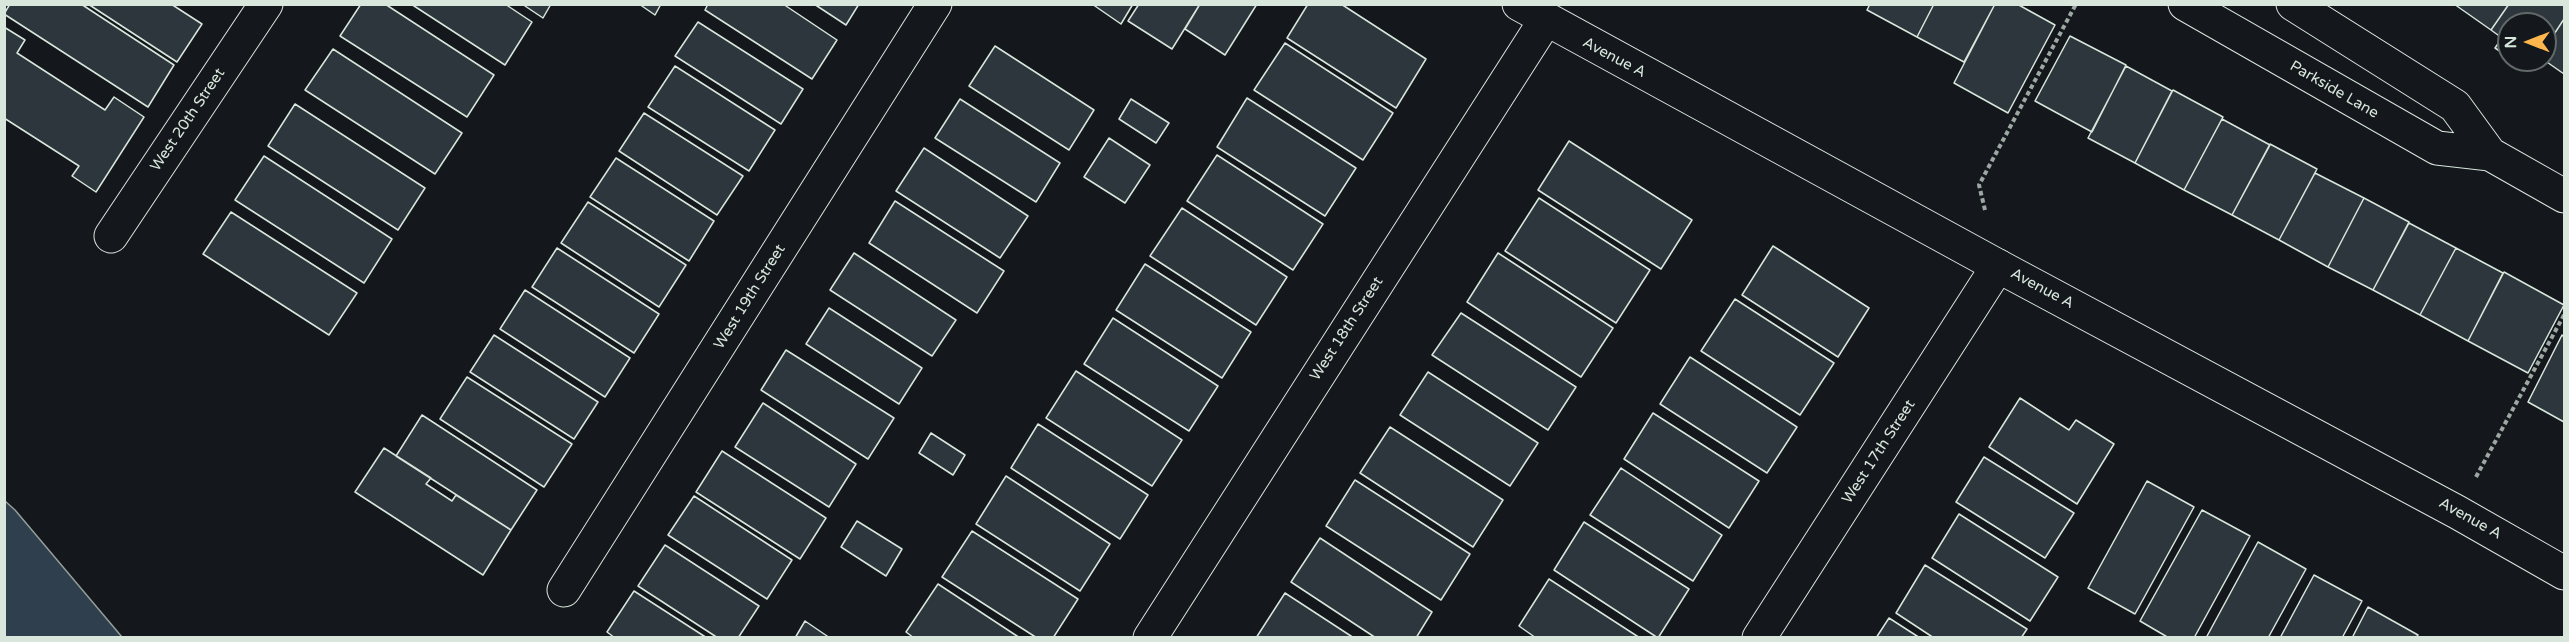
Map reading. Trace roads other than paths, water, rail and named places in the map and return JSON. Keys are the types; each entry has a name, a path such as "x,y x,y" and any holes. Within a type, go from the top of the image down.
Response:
{"street":[{"name":"West 20th Street","path":"111,236 266,4"},
{"name":"West 19th Street","path":"564,590 935,4"},
{"name":"Parkside Lane","path":"2185,4 2437,148 2490,154 2565,196"},
{"name":"Parkside Lane","path":"2293,4 2455,106 2490,154"},
{"name":"Avenue A","path":"1532,13 2457,512 2565,573"},
{"name":"West 18th Street","path":"1150,638 1532,13"},
{"name":"West 17th Street","path":"1759,638 1998,266"}],"water":[{"path":"5,501 15,510 122,637 5,637"}]}
